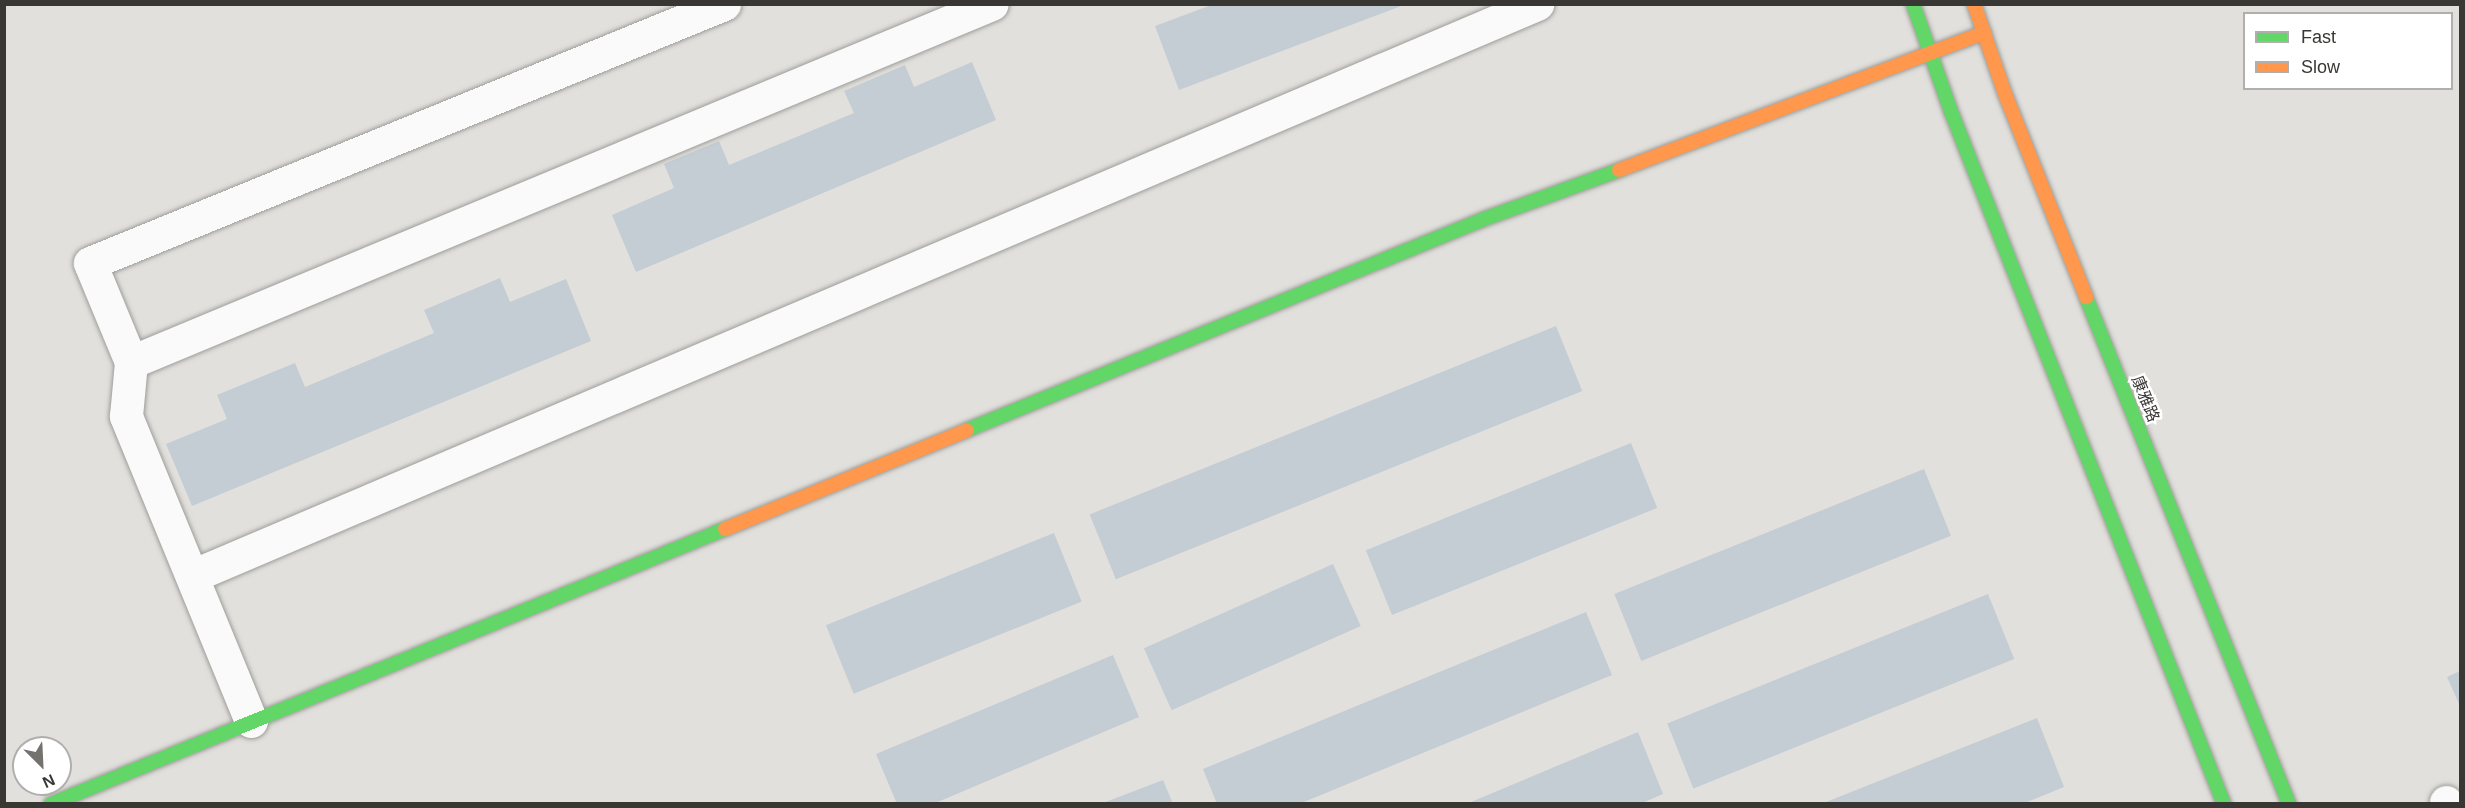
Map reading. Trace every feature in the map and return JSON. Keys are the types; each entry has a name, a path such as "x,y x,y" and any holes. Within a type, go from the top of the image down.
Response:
{"street":[{"path":"251,722 126,416 131,362 90,263 724,4"},
{"path":"131,362 992,4"},
{"path":"192,576 1537,4"},
{"path":"1913,4 1931,56 2224,804"},
{"name":"康雅路","path":"1974,4 2289,804"},
{"path":"51,804 1484,219 1931,56 1984,33"}],"building":[{"path":"1214,4 1404,5 1179,90 1155,26"},
{"path":"972,62 996,120 636,272 612,215 674,188 664,164 719,141 729,165 854,113 844,91 905,65 914,87"},
{"path":"500,278 510,302 566,279 591,341 192,506 166,444 227,419 217,395 295,363 305,387 434,333 424,310"},
{"path":"1556,326 1582,391 1116,579 1090,514"},
{"path":"1631,443 1657,508 1392,615 1366,550"},
{"path":"1924,469 1951,536 1641,661 1614,594"},
{"path":"1054,533 1082,602 854,694 826,625"},
{"path":"1333,564 1361,626 1172,710 1144,648"},
{"path":"1988,594 2014,659 1693,789 1667,724"},
{"path":"1586,612 1612,675 1299,804 1217,804 1203,769"},
{"path":"1113,655 1139,717 933,804 897,804 876,754"},
{"path":"2460,671 2460,706 2447,677"},
{"path":"2037,718 2064,787 2022,804 1821,804"},
{"path":"1638,732 1663,794 1640,804 1466,804"},
{"path":"1163,780 1173,804 1103,804 1103,803"}],"traffic: fast":[{"path":"1913,4 1952,114 2224,804"},
{"path":"967,430 1484,219 1619,170"},
{"path":"2086,297 2289,804"},
{"path":"51,804 725,529"}],"traffic: slow":[{"path":"1974,4 2005,94 2086,297"},
{"path":"1619,170 1984,33"},
{"path":"725,529 967,430"}]}
